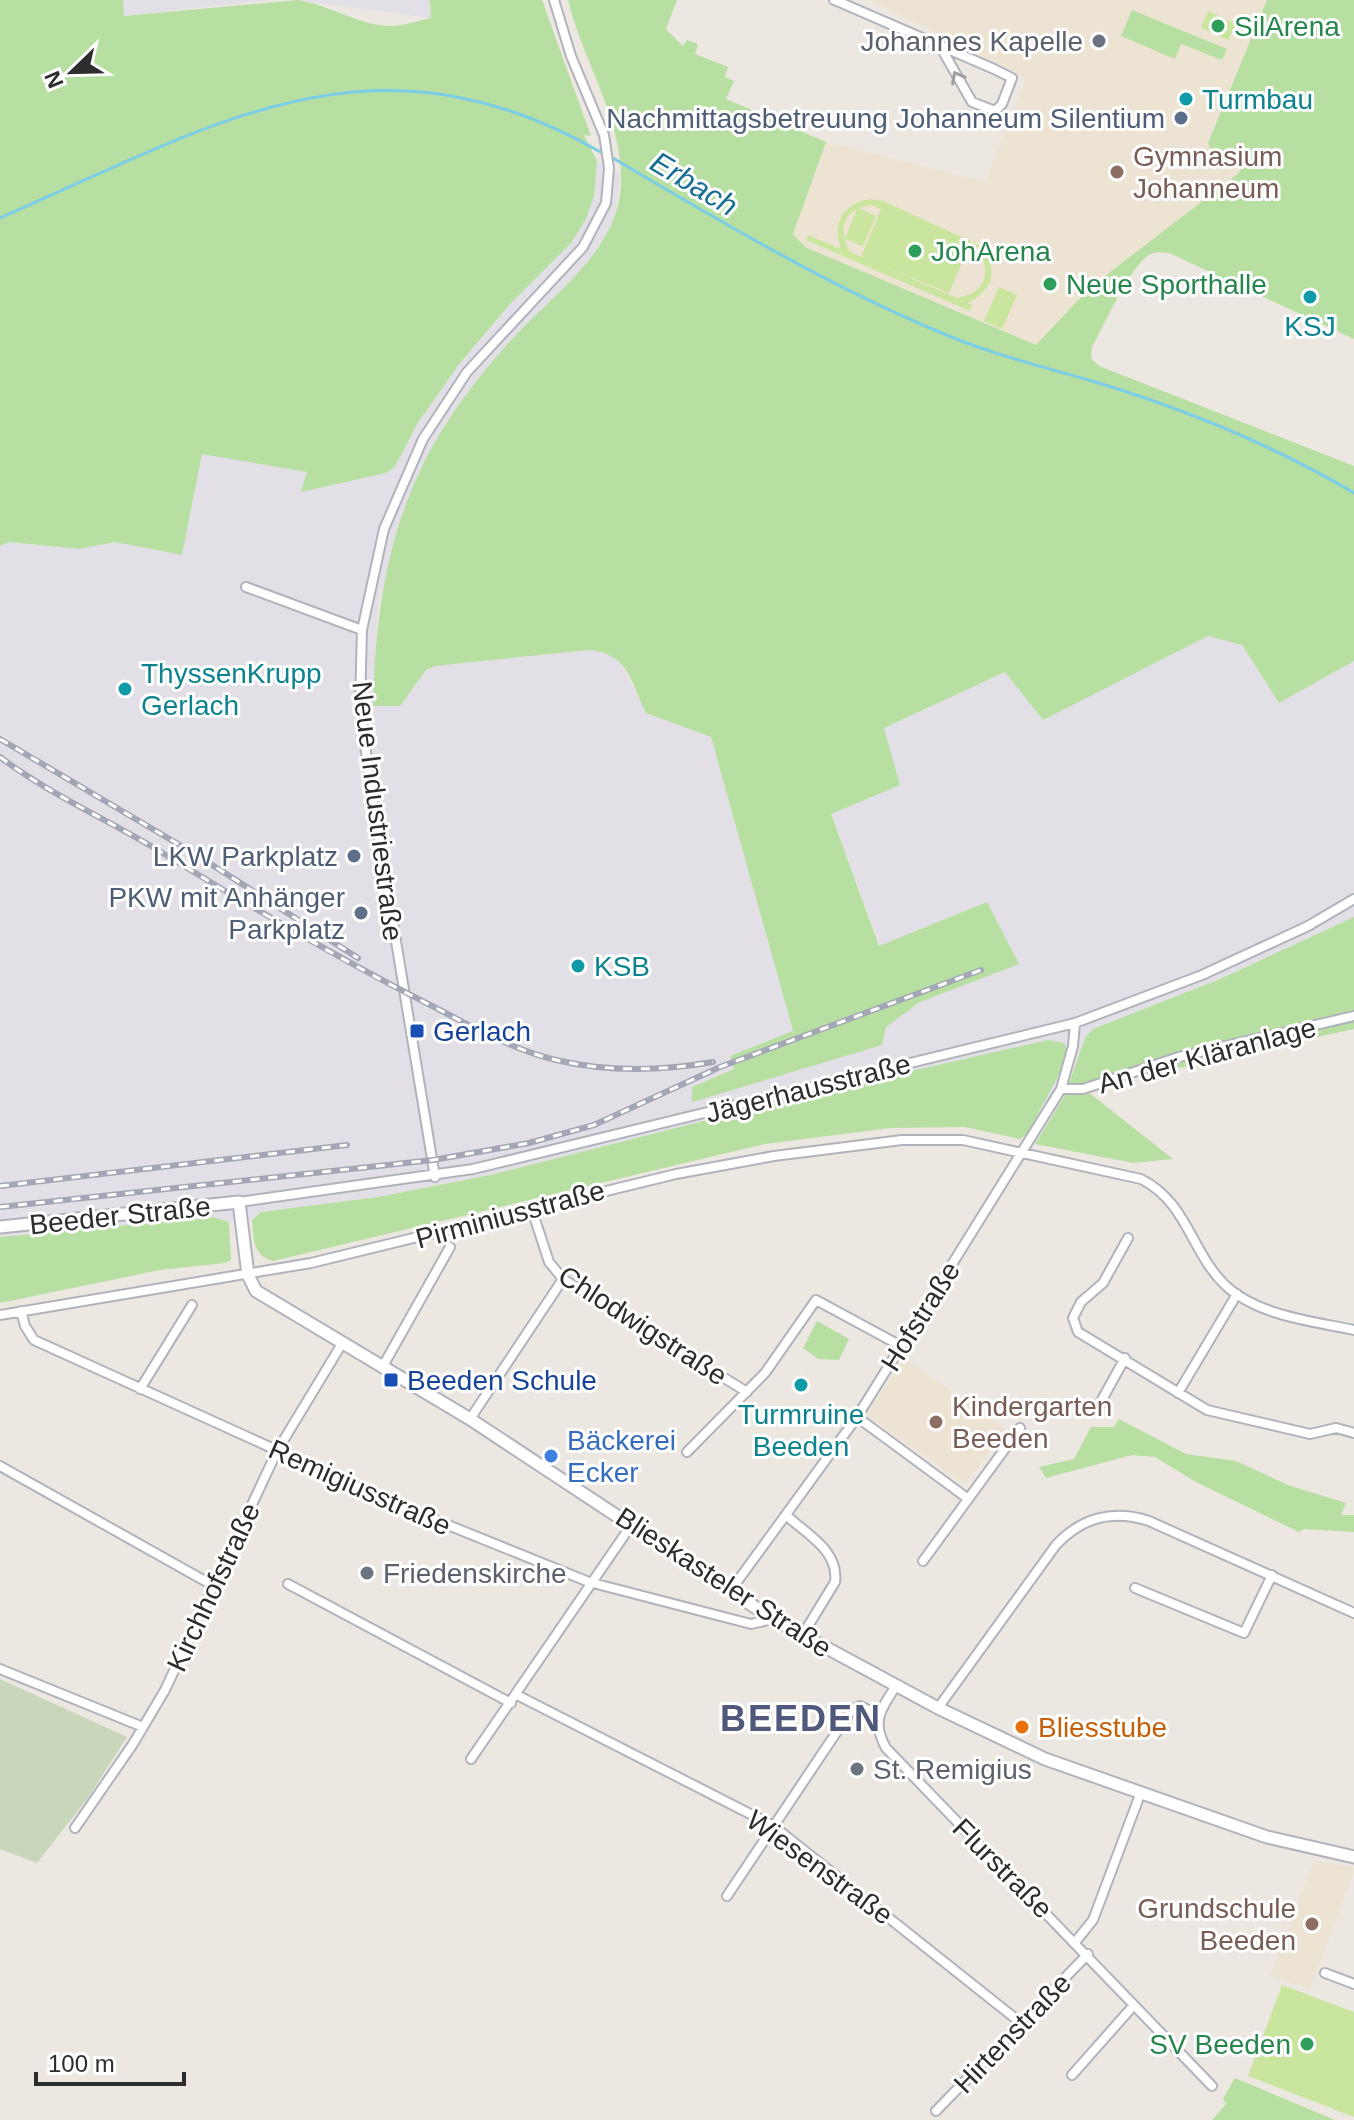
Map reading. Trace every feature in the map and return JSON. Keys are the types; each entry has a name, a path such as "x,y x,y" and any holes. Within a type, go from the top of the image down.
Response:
{"street":[{"name":"Neue Industriestraße","path":"435,1177 367,768 359,683 362,630 384,529 423,439 467,372 588,240 606,203 609,168 606,143 571,56 554,0"},
{"path":"836,0 940,46 1012,78 1002,104 995,111 978,107 966,93 940,46"},
{"path":"246,587 362,630"},
{"name":"Jägerhausstraße","path":"239,1202 435,1177 1075,1023 1202,975 1308,926 1354,899"},
{"name":"An der Kläranlage","path":"1061,1089 1083,1089 1179,1057 1354,1016"},
{"name":"Hofstraße","path":"731,1590 857,1417 1061,1089 1073,1046 1075,1023"},
{"name":"Pirminiusstraße","path":"0,1315 248,1275 377,1248 531,1207 774,1156 902,1140 953,1138 1122,1173 1153,1185 1179,1210 1212,1269 1237,1294"},
{"path":"239,1202 248,1275"},
{"name":"Beeder Straße","path":"0,1227 239,1202"},
{"name":"Chlodwigstraße","path":"531,1207 549,1262 563,1279 747,1392"},
{"path":"1128,1238 1103,1283 1081,1302 1073,1318 1078,1332 1207,1410 1310,1434 1336,1428 1354,1433"},
{"path":"383,1366 450,1247"},
{"name":"Blieskasteler Straße","path":"248,1275 256,1291 470,1419 773,1619 896,1686 1045,1759 1279,1841 1354,1857"},
{"path":"470,1419 563,1279"},
{"path":"1178,1393 1237,1294 1264,1308 1354,1330"},
{"path":"687,1452 779,1356 816,1300 901,1346"},
{"path":"140,1389 192,1305"},
{"name":"Remigiusstraße","path":"21,1311 25,1326 34,1340 391,1502 589,1582 751,1624 773,1619"},
{"name":"Kirchhofstraße","path":"75,1828 143,1727 170,1680 277,1451 343,1342"},
{"path":"1098,1407 1125,1358"},
{"path":"857,1417 967,1498"},
{"path":"923,1561 1020,1428"},
{"path":"0,1466 214,1586"},
{"path":"787,1516 828,1552 836,1574 835,1582 802,1636"},
{"path":"938,1708 1056,1545 1089,1520 1135,1517 1354,1613"},
{"path":"471,1759 514,1699 589,1582 632,1524"},
{"path":"1135,1588 1244,1633 1272,1575"},
{"name":"Wiesenstraße","path":"288,1584 772,1825 1021,2023"},
{"path":"0,1669 143,1727"},
{"path":"727,1896 852,1709 860,1706 877,1714 896,1686"},
{"name":"Flurstraße","path":"877,1714 877,1728 886,1748 1076,1941 1212,2086"},
{"name":"Hirtenstraße","path":"1076,1941 1093,1920 1141,1792"},
{"name":"Hirtenstraße","path":"936,2111 1088,1954"},
{"path":"1325,1973 1354,1984"},
{"path":"1072,2075 1134,2005"}],"shaded area":[{"path":"123,0 272,0 123,16"},
{"path":"298,0 430,0 431,18 318,3"},
{"name":"Gymnasium Johanneum","path":"869,0 1267,0 1211,133 1240,168 1239,173 1105,276 1096,292 1083,295 1036,345 804,247 793,234 826,142 985,182 1026,78"},
{"path":"597,161 621,174 615,214 605,237 582,269 479,378 444,428 378,603 373,706 400,706 426,670 435,666 588,650 607,652 619,660 646,713 711,737 793,1032 730,1056 734,1069 692,1087 886,1027 920,1002 1018,964 986,902 880,946 831,814 884,728 1006,672 1044,719 1208,636 1242,645 1279,703 1354,661 1354,917 1220,979 1093,1029 1085,1038 1057,1109 1043,1103 1066,1062 1048,1040 810,1094 490,1175 378,1197 262,1212 252,1220 229,1222 213,1217 0,1237 0,546 9,542 79,549 115,542 181,555 202,453 307,472 302,492 386,473 395,468 417,424 460,363 510,304 571,243 586,219 594,196"},
{"name":"Kindergarten Beeden","path":"903,1358 1006,1429 965,1485 867,1415"},
{"name":"Grundschule Beeden","path":"1314,1861 1354,1868 1354,1871 1310,1989 1270,1976"}],"green space":[{"path":"0,0 123,0 124,16 298,0 364,21 391,26 431,18 430,0 542,0 591,136 584,135 597,161 594,196 586,219 571,243 510,304 460,363 417,424 395,467 386,473 301,492 307,472 202,454 182,555 115,542 79,549 9,542 0,546"},
{"path":"568,0 677,0 666,29 683,46 687,40 698,44 695,54 728,67 725,77 734,81 726,99 826,142 793,234 805,247 1036,345 1083,295 1096,292 1105,276 1239,173 1240,168 1211,150 1208,143 1267,0 1354,0 1354,339 1169,253 1156,252 1145,258 1123,288 1092,347 1091,358 1099,366 1354,466 1354,661 1279,703 1242,645 1208,636 1043,720 1005,672 884,728 900,785 831,814 879,946 987,902 1019,964 920,1002 886,1027 882,1045 692,1102 692,1087 734,1069 730,1056 793,1031 711,737 646,713 620,663 612,656 588,650 435,666 426,670 400,706 373,706 377,633 389,562 410,493 426,459 452,415 486,369 582,269 608,230 617,209 621,186 616,138"},
{"path":"1132,10 1227,49 1222,60 1181,44 1175,59 1121,36"},
{"name":"SilArena","path":"1208,11 1236,24 1228,40 1201,28"},
{"path":"869,199 883,201 983,247 990,264 990,279 983,292 968,303 972,305 970,311 806,240 808,235 841,249 839,224 846,211","holes":["871,205 979,250 985,267 983,281 974,292 957,298 850,252 845,240 844,228 845,222 857,209 845,239 863,246 876,216 858,208"]},
{"name":"JohArena","path":"881,209 969,246 949,293 861,257"},
{"path":"999,287 1017,295 1002,329 984,321"},
{"path":"1354,917 1354,1029 1166,1071 1147,1070 1088,1092 1173,1159 1134,1163 1035,1144 1064,1097 1085,1038 1093,1029 1220,979"},
{"path":"1048,1040 1064,1043 1068,1051 1066,1062 1027,1134 1020,1139 965,1127 891,1128 765,1144 273,1261 261,1255 255,1246 252,1220 261,1212 378,1197 490,1175 810,1094"},
{"path":"213,1217 229,1222 231,1260 225,1263 160,1270 0,1303 0,1237"},
{"path":"817,1321 849,1339 839,1360 818,1359 803,1348"},
{"path":"1119,1419 1186,1454 1236,1461 1288,1485 1346,1503 1341,1515 1354,1515 1354,1532 1304,1529 1299,1532 1196,1482 1155,1457 1132,1455 1046,1478 1039,1467 1074,1459 1091,1427 1114,1427"},
{"path":"0,1679 127,1737 87,1799 37,1863 0,1849"},
{"name":"SV Beeden","path":"1282,1985 1354,2012 1354,2117 1248,2076"},
{"path":"1235,2078 1335,2120 1212,2120 1226,2104 1223,2099"}],"waterway":[{"name":"Erbach","path":"0,218 225,121 297,101 369,91 443,95 521,115 604,154"},
{"name":"Erbach","path":"611,157 771,249 937,331 1193,416 1292,459 1354,493"}],"railway":[{"path":"0,739 195,854 358,958"},
{"path":"0,757 57,794 332,953 511,1045 556,1060 595,1067 654,1068 713,1062"},
{"path":"0,1207 433,1160 529,1143 594,1125 720,1067 981,970"},
{"path":"0,1186 347,1145"}],"place":[{"name":"SilArena","path":"1218,26"},
{"name":"Johannes Kapelle","path":"1099,41"},
{"name":"Turmbau","path":"1186,99"},
{"name":"Nachmittagsbetreuung Johanneum Silentium","path":"1181,118"},
{"name":"Gymnasium Johanneum","path":"1117,172"},
{"name":"JohArena","path":"915,251"},
{"name":"Neue Sporthalle","path":"1050,284"},
{"name":"KSJ","path":"1310,297"},
{"name":"ThyssenKrupp Gerlach","path":"125,689"},
{"name":"LKW Parkplatz","path":"354,856"},
{"name":"PKW mit Anhänger Parkplatz","path":"361,913"},
{"name":"KSB","path":"578,966"},
{"name":"Gerlach","path":"417,1031"},
{"name":"Beeden Schule","path":"391,1380"},
{"name":"Turmruine Beeden","path":"801,1385"},
{"name":"Kindergarten Beeden","path":"936,1422"},
{"name":"Bäckerei Ecker","path":"551,1456"},
{"name":"Friedenskirche","path":"367,1573"},
{"name":"Bliesstube","path":"1022,1727"},
{"name":"St. Remigius","path":"857,1769"},
{"name":"Grundschule Beeden","path":"1312,1924"},
{"name":"SV Beeden","path":"1307,2044"}],"district":[{"name":"BEEDEN","path":"801,1718"}]}
